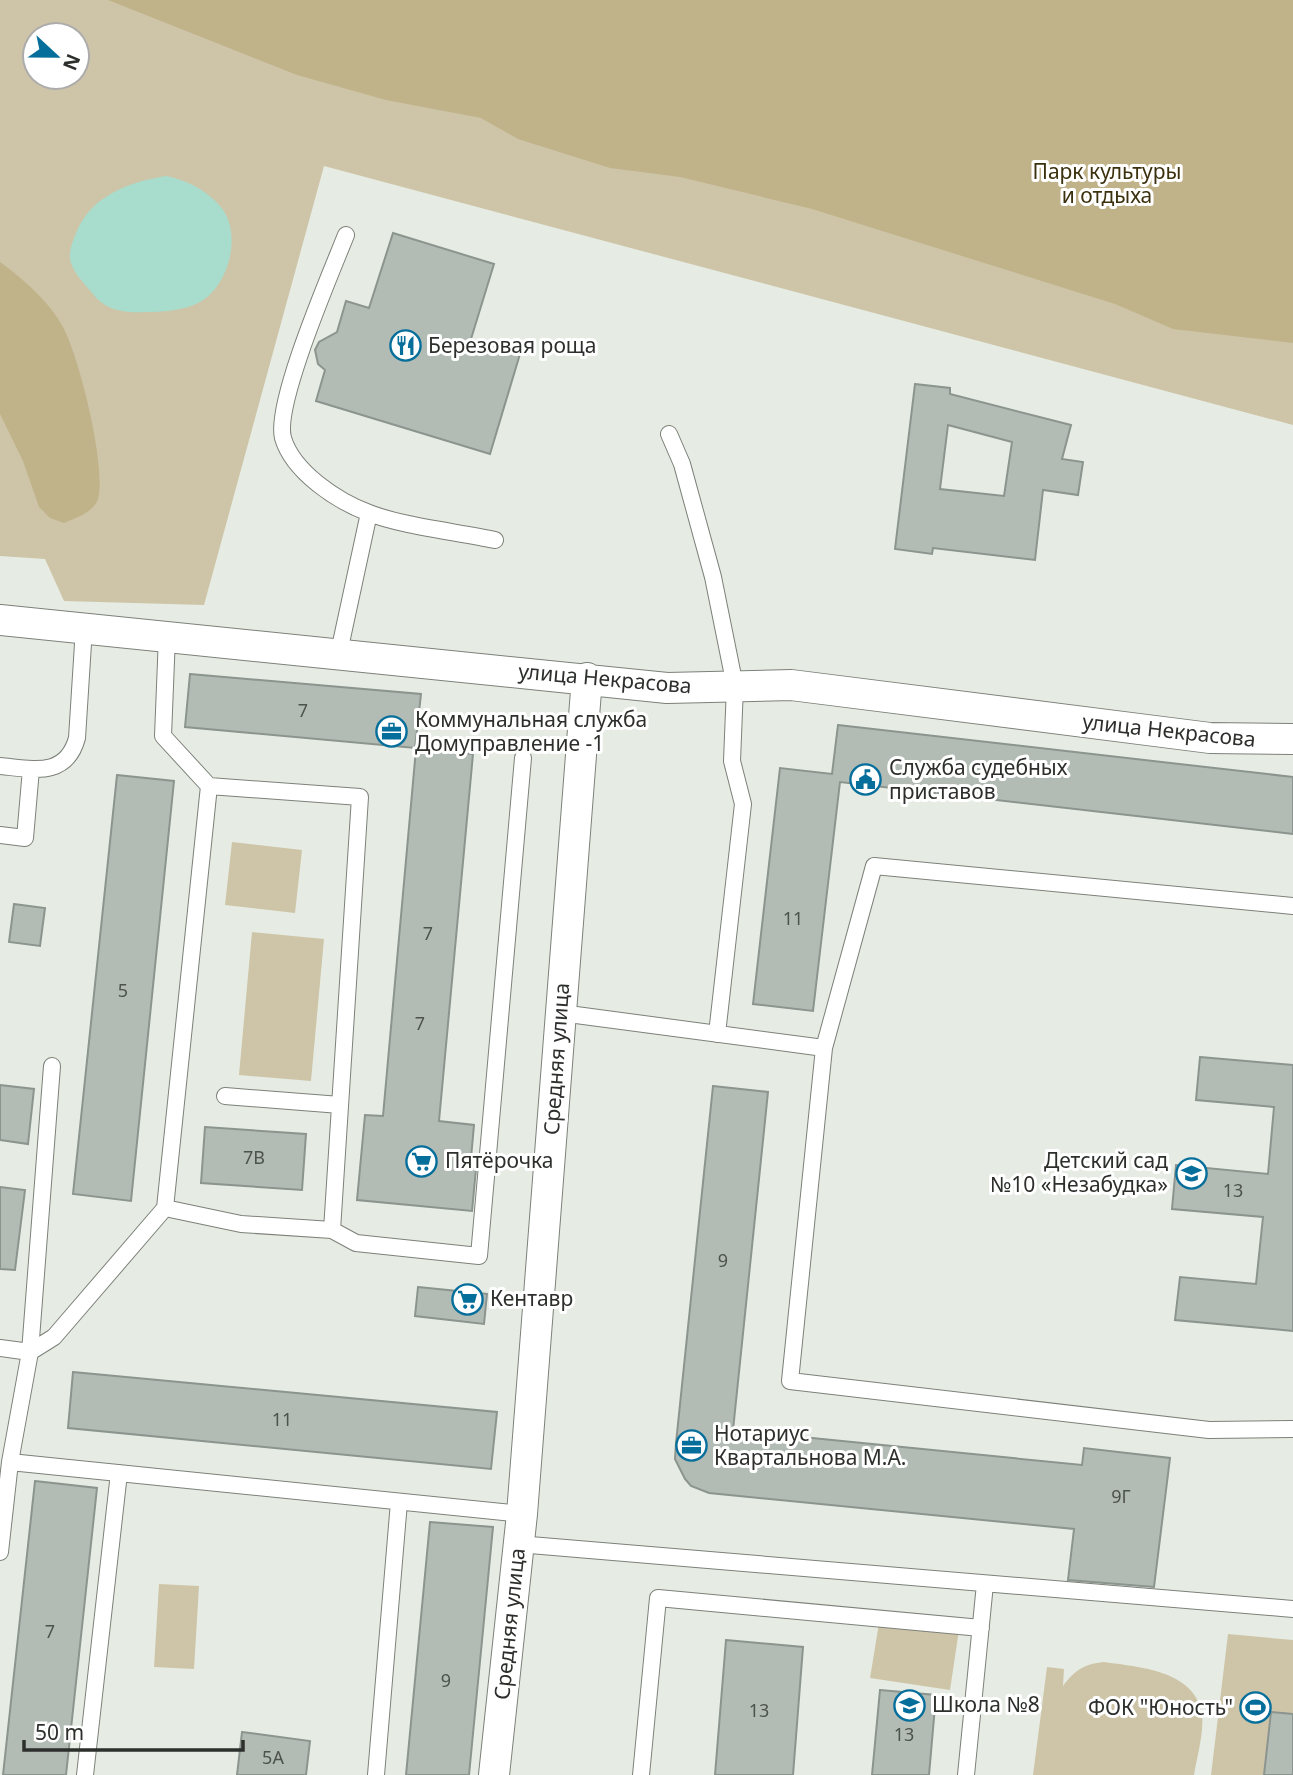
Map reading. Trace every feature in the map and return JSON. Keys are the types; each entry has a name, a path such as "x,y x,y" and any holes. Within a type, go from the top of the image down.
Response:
{"street":[{"name":"улица Некрасова","path":"0,620 339,652 667,688 791,685 1210,738 1293,739"},
{"name":"Средняя улица","path":"494,1775 520,1529 587,678"}],"lane":[{"path":"346,235 303,346 287,402 282,435 292,459 326,489 369,513 495,540"},
{"path":"669,434 682,464 713,577 735,686 732,761 743,804 717,1034"},
{"path":"339,652 369,513"},
{"path":"0,766 31,769 61,766 73,754 77,738 84,628"},
{"path":"167,636 163,736 209,786 360,797 332,1230"},
{"path":"165,1208 241,1224 332,1230 356,1243 479,1256 523,758"},
{"path":"0,835 25,838 31,769"},
{"path":"0,1349 30,1352 54,1337 165,1208 209,786"},
{"path":"1293,906 874,866 824,1048 790,1381 1209,1430 1293,1429"},
{"path":"561,1013 824,1048"},
{"path":"0,1552 3,1505 30,1352 52,1066"},
{"path":"225,1096 340,1105"},
{"path":"10,1462 399,1502 520,1529 985,1584 1293,1609"},
{"path":"85,1775 119,1473"},
{"path":"376,1775 399,1502"},
{"path":"966,1775 985,1584"},
{"path":"641,1775 658,1598 981,1628"}],"green space":[{"name":"Парк культуры и отдыха","path":"0,0 1293,0 1293,425 324,166 204,605 64,601 45,559 0,556"},
{"path":"108,0 1293,0 1293,343 1173,329 1115,304 812,209 680,177 610,168 518,139 481,118 386,100 297,75"},
{"path":"0,262 35,291 63,327 90,412 99,463 98,499 89,511 64,523 50,518 39,507 23,461 0,414"},
{"path":"232,842 302,850 295,913 225,905"},
{"path":"252,932 324,939 311,1081 239,1075"},
{"path":"159,1584 199,1586 194,1669 154,1667"},
{"path":"880,1617 959,1630 950,1690 870,1678"},
{"name":"ФОК \"Юность\"","path":"1228,1634 1293,1640 1293,1775 1211,1775"},
{"path":"1104,1662 1148,1669 1177,1680 1189,1688 1202,1715 1194,1775 1033,1775 1047,1667 1064,1669 1063,1686 1081,1669"}],"water":[{"path":"166,176 189,183 202,191 215,200 227,217 231,245 224,273 209,296 185,308 138,312 110,307 98,300 73,269 70,252 76,233 91,209 112,193 138,182"}],"building":[{"name":"Березовая роща","path":"393,233 494,264 471,339 520,354 490,454 316,401 325,370 318,364 315,350 319,342 337,332 346,301 369,308"},
{"path":"915,384 950,388 950,394 1071,425 1062,459 1083,462 1078,495 1043,490 1035,560 933,548 932,554 895,549","holes":["948,425 1012,442 1004,496 940,489"]},
{"path":"190,674 421,694 415,748 185,727"},
{"path":"838,725 1293,777 1293,834 840,782 813,1011 753,1004 780,768 832,774"},
{"path":"416,749 473,754 439,1121 474,1125 470,1169 476,1169 472,1211 357,1200 365,1115 383,1116"},
{"path":"117,775 174,781 131,1201 73,1194"},
{"path":"14,904 45,908 40,946 9,942"},
{"path":"1200,1057 1293,1065 1293,1331 1175,1320 1180,1277 1256,1284 1263,1217 1172,1209 1176,1165 1268,1174 1274,1107 1196,1100"},
{"path":"0,1085 34,1089 28,1144 0,1140"},
{"path":"713,1086 768,1092 733,1430 1082,1465 1084,1448 1170,1458 1154,1587 1068,1580 1074,1529 709,1493 691,1486 675,1459"},
{"path":"205,1127 306,1134 302,1190 201,1183"},
{"path":"0,1187 25,1190 15,1270 0,1269"},
{"path":"418,1287 487,1294 484,1324 415,1316"},
{"path":"73,1372 497,1412 491,1469 68,1428"},
{"path":"35,1481 97,1488 66,1775 3,1775"},
{"path":"430,1522 493,1527 469,1775 406,1775"},
{"path":"726,1640 803,1647 793,1775 715,1775"},
{"path":"880,1690 936,1695 929,1775 872,1775"},
{"path":"1271,1712 1293,1714 1293,1775 1264,1775"},
{"path":"242,1732 310,1741 306,1775 237,1775"}],"place":[{"name":"Березовая роща","path":"405,346"},
{"name":"Коммунальная служба Домуправление -1","path":"392,732"},
{"name":"Служба судебных приставов","path":"866,780"},
{"name":"Пятёрочка","path":"422,1161"},
{"name":"Детский сад №10 «Незабудка»","path":"1191,1173"},
{"name":"Кентавр","path":"467,1299"},
{"name":"Нотариус Квартальнова М.А.","path":"691,1446"},
{"name":"Школа №8","path":"909,1705"},
{"name":"ФОК \"Юность\"","path":"1256,1708"}]}
